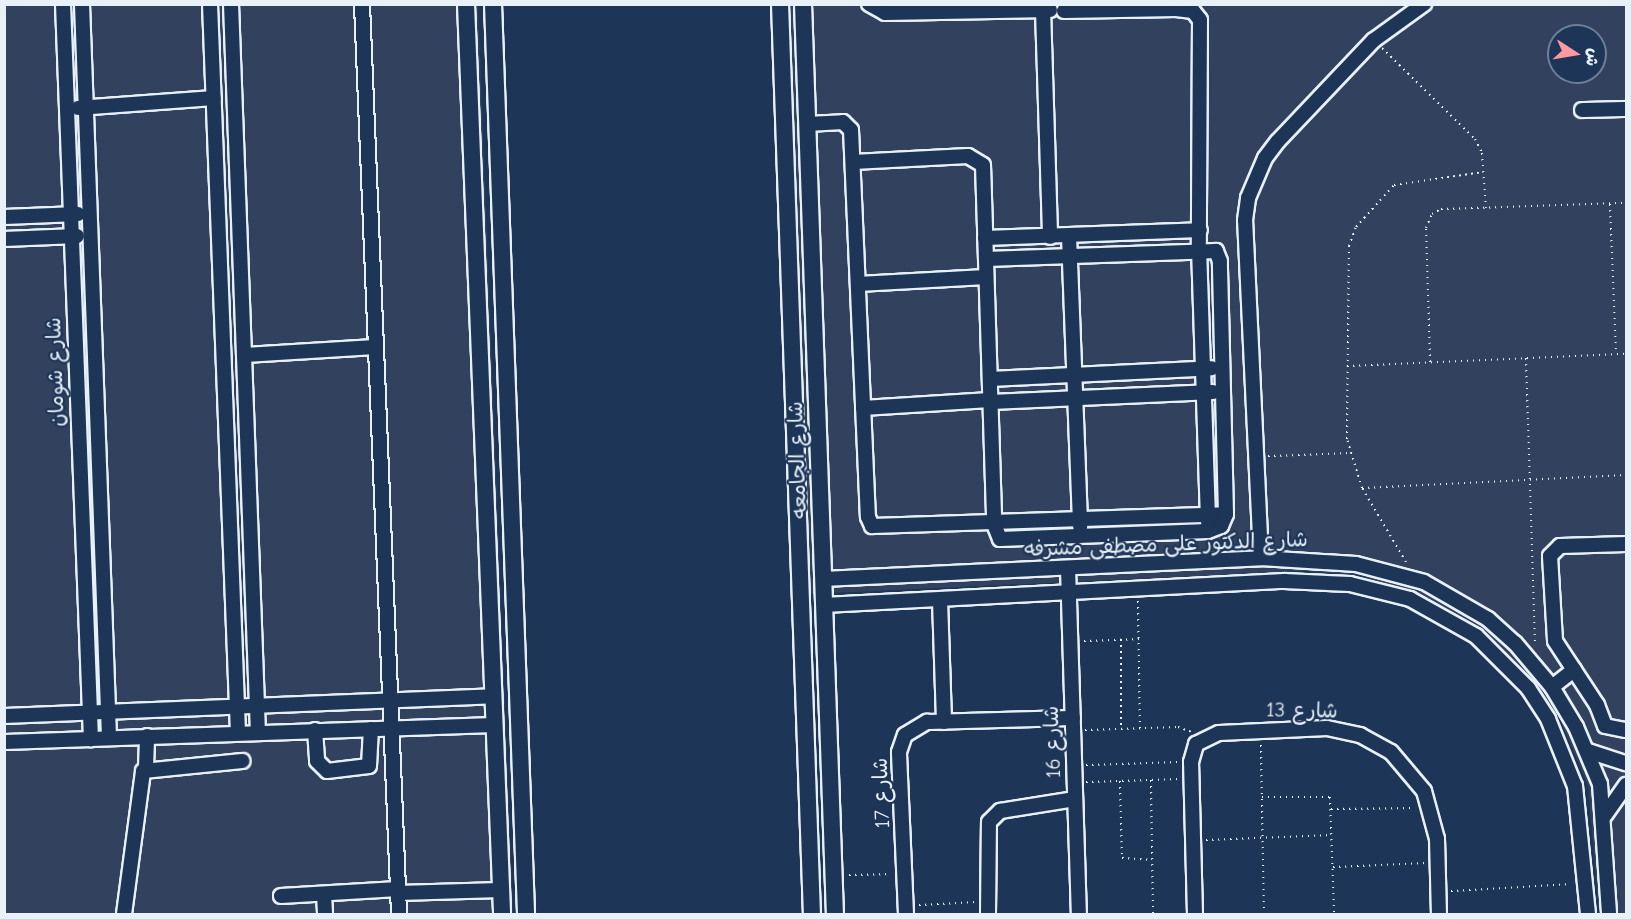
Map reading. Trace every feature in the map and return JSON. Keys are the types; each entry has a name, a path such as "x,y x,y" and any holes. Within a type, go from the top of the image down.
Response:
{"main road":[{"path":"466,4 502,915"},
{"path":"493,4 525,915"},
{"name":"شارع الجامعه","path":"780,4 812,915"},
{"name":"شارع الجامعه","path":"803,4 835,915"},
{"path":"791,275 813,274"},
{"path":"493,696 518,695"},
{"path":"494,725 519,724"}],"street":[{"name":"شارع شومان","path":"63,4 91,739"},
{"name":"شارع شومان","path":"82,4 109,738"},
{"path":"210,4 238,732"},
{"path":"231,4 258,732"},
{"path":"362,4 399,915"},
{"path":"869,4 885,13 1064,8 1176,9 1193,11 1200,20 1199,248 1208,531"},
{"path":"1261,558 1245,220 1248,198 1265,158 1278,141 1374,40 1424,4"},
{"path":"1043,10 1050,237"},
{"path":"67,108 214,98"},
{"path":"1582,110 1626,109"},
{"path":"807,124 849,124 853,162 868,517 872,526 994,524 1226,514"},
{"path":"853,162 974,157 983,165 994,524 997,535 1005,541 1080,538 1208,531 1221,526 1226,514 1224,391 1220,261 1216,251 1199,248 986,259"},
{"path":"4,217 89,214"},
{"path":"985,238 1200,230"},
{"path":"4,239 90,235"},
{"path":"1069,236 1080,538"},
{"path":"858,284 986,277"},
{"path":"74,322 93,320"},
{"path":"244,355 376,347"},
{"path":"990,379 1223,368"},
{"path":"863,408 1224,391"},
{"path":"226,410 246,410"},
{"path":"78,425 97,423"},
{"path":"228,482 249,482"},
{"path":"82,528 100,527"},
{"path":"1626,544 1560,546 1551,552 1552,635 1605,726 1626,730"},
{"name":"شارع الدكتور على مصطفى مشرفه","path":"823,579 1261,558 1356,564 1424,582 1488,619 1536,665 1552,687 1588,751 1605,815 1609,915"},
{"name":"شارع 16","path":"1068,568 1079,915"},
{"name":"شارع الدكتور على مصطفى مشرفه","path":"824,604 1284,581 1350,584 1410,599 1453,621 1504,660 1548,718 1575,786 1588,915"},
{"path":"940,600 944,722"},
{"path":"86,620 104,619"},
{"path":"1552,687 1574,670"},
{"path":"4,716 493,696"},
{"name":"شارع 17","path":"906,910 901,743 919,724 944,722 1073,725"},
{"path":"4,742 238,732 494,725"},
{"name":"شارع 13","path":"1202,738 1261,730 1327,728 1368,739 1404,763 1431,807 1438,862 1439,915"},
{"path":"315,730 317,761 327,771 369,766 371,729"},
{"path":"124,915 141,775 146,768 147,736"},
{"path":"1195,915 1191,762 1202,738"},
{"path":"1588,751 1626,764"},
{"path":"146,768 242,762"},
{"path":"1605,815 1626,785"},
{"path":"988,908 986,830 994,815 1075,799"},
{"path":"281,896 398,891 501,890"},
{"path":"324,894 325,915"}],"path":[{"path":"1374,40 1471,134 1482,153 1486,208"},
{"path":"1424,582 1396,552 1362,488 1350,453 1347,366 1349,246 1356,227 1394,185 1483,172"},
{"path":"1430,362 1426,222 1441,209 1626,203"},
{"path":"1610,204 1616,355"},
{"path":"1347,366 1626,354"},
{"path":"1526,358 1536,665"},
{"path":"1257,456 1350,453"},
{"path":"1362,488 1626,475"},
{"path":"1138,590 1140,729"},
{"path":"1121,639 1121,729"},
{"path":"1070,641 1138,639"},
{"path":"1073,725 1121,729 1178,727 1202,738"},
{"path":"1261,730 1264,915"},
{"path":"1074,765 1191,762"},
{"path":"1075,783 1191,778"},
{"path":"1151,780 1153,915"},
{"path":"1120,781 1122,858 1152,860"},
{"path":"1262,797 1328,796 1331,809 1334,915"},
{"path":"1331,809 1431,807"},
{"path":"1193,840 1332,835"},
{"path":"1333,867 1438,862"},
{"path":"834,876 905,873"},
{"path":"1439,892 1586,883"},
{"path":"906,910 988,908"}],"shaded area":[{"path":"5,5 478,5 513,914 5,914"},
{"path":"787,5 1626,5 1626,914 1599,914 1588,786 1559,717 1522,667 1475,623 1422,595 1359,575 1304,571 811,594"}]}
